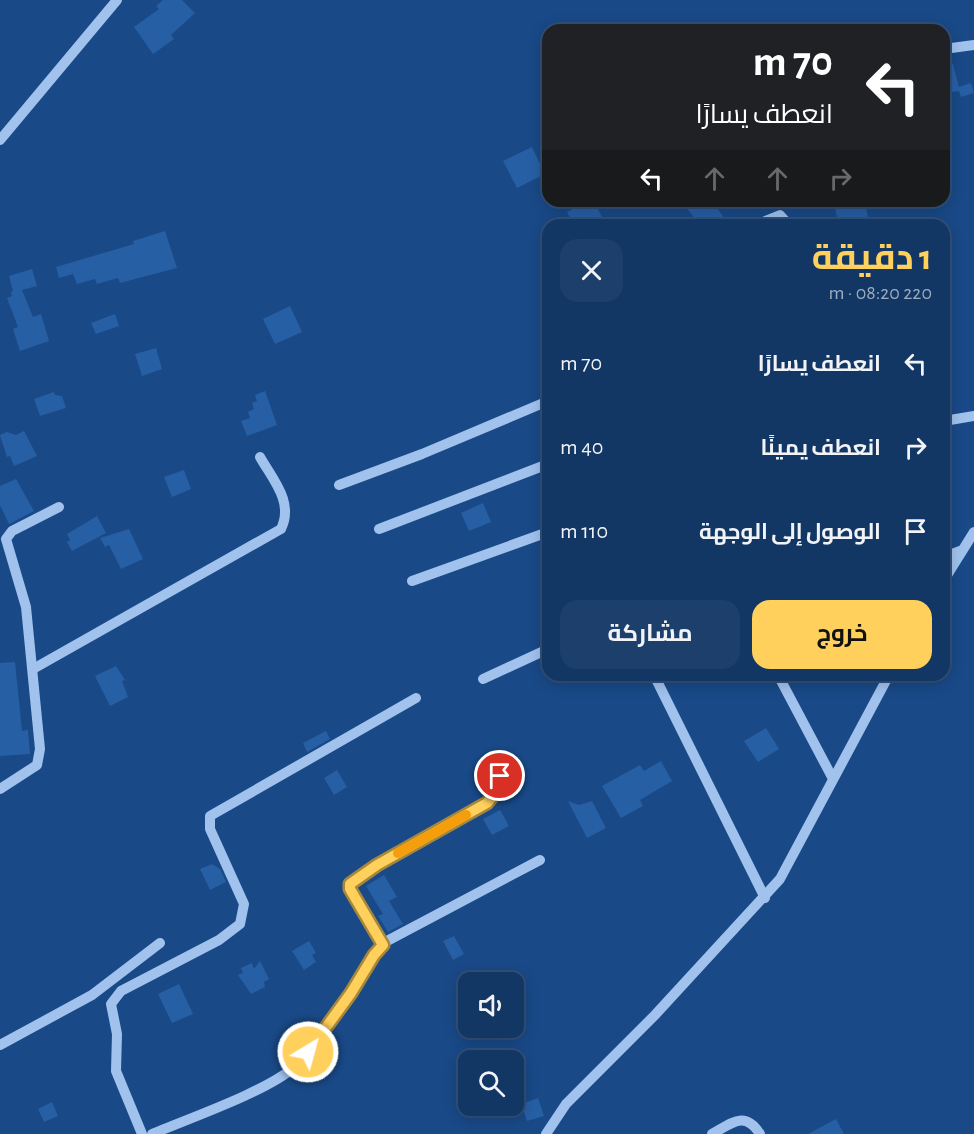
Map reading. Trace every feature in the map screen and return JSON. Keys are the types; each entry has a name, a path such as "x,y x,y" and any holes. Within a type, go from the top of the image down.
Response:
{"street":[{"path":"0,140 117,0"},
{"path":"950,49 974,45"},
{"path":"766,219 780,215 784,219"},
{"path":"339,485 422,454 542,404"},
{"path":"950,421 974,416"},
{"path":"33,669 151,605 281,529 286,512 285,499 260,457"},
{"path":"379,530 542,466"},
{"path":"0,789 37,765 40,749 26,607 6,539 12,531 58,507"},
{"path":"950,569 974,532"},
{"path":"412,581 542,534"},
{"path":"950,555 960,551"},
{"path":"483,679 542,652"},
{"path":"657,681 765,898"},
{"path":"781,681 832,777"},
{"path":"546,1134 566,1104 765,898 795,856 832,777 885,681"},
{"path":"142,1134 116,1071 118,1047 111,1004 121,992 219,940 240,924 244,904 210,829 210,816 416,698"},
{"path":"383,945 350,889 350,884 377,865 487,803 496,792 500,776"},
{"path":"152,1134 236,1098 291,1069 320,1036 383,945 540,860"},
{"path":"0,1045 92,995 138,963 160,943"},
{"path":"712,1134 734,1121 744,1119 754,1125 760,1134"}],"building":[{"path":"163,0 182,0 195,13 171,35 174,39 153,54 134,27 159,9 156,6"},
{"path":"953,64 959,87 971,83 974,93 961,97 959,91 950,92 950,65"},
{"path":"532,147 542,168 542,176 517,188 503,161"},
{"path":"577,207 597,207 603,219 571,219 567,212"},
{"path":"686,207 716,207 725,219 695,219"},
{"path":"835,207 866,207 868,219 837,219"},
{"path":"165,231 177,268 120,283 118,278 97,284 95,279 77,284 73,274 59,278 56,267 134,244 133,241"},
{"path":"32,269 37,286 22,290 33,317 41,314 49,341 20,351 13,329 18,327 7,298 12,296 13,291 9,276"},
{"path":"290,306 302,332 275,344 263,319"},
{"path":"115,314 119,326 96,334 91,323"},
{"path":"156,348 162,369 142,376 135,354"},
{"path":"265,391 277,425 247,436 241,421 250,418 248,412 254,409 252,403 257,401 255,395"},
{"path":"54,392 55,395 62,396 66,408 40,416 34,399"},
{"path":"24,431 37,456 14,466 10,456 7,457 0,435 7,432 16,435"},
{"path":"184,470 191,489 172,497 164,477"},
{"path":"16,479 34,511 9,524 0,505 0,486"},
{"path":"483,503 491,522 469,531 461,513"},
{"path":"97,516 106,533 72,551 67,542 70,540 67,534"},
{"path":"129,529 143,559 121,569 109,545 105,547 100,538"},
{"path":"15,662 22,731 28,730 30,754 0,756 0,663"},
{"path":"116,666 125,680 122,681 128,697 110,706 95,676"},
{"path":"766,728 779,749 758,762 744,741"},
{"path":"326,731 330,739 307,752 303,743"},
{"path":"661,761 672,781 640,800 643,806 621,818 602,786 640,765 644,771"},
{"path":"337,770 347,787 334,795 324,778"},
{"path":"568,801 579,805 592,801 606,828 587,838"},
{"path":"500,810 509,826 492,835 483,819"},
{"path":"212,864 220,869 226,882 210,890 200,869"},
{"path":"384,875 397,897 389,901 403,924 388,932 378,916 383,914 366,886"},
{"path":"454,936 464,954 453,960 443,941"},
{"path":"309,941 316,953 312,955 316,962 304,970 292,951"},
{"path":"260,961 269,979 264,982 265,987 251,994 238,975 243,973 241,968 252,963 254,969"},
{"path":"179,984 193,1014 172,1023 158,994"},
{"path":"538,1098 544,1116 527,1121 524,1103"},
{"path":"52,1102 58,1116 44,1122 38,1109"},
{"path":"836,1119 844,1134 808,1134"}],"slow traffic":[{"path":"398,853 466,815"}],"route":[{"path":"308,1052 383,945 350,889 350,884 377,865 487,803 496,792 500,776"}]}
